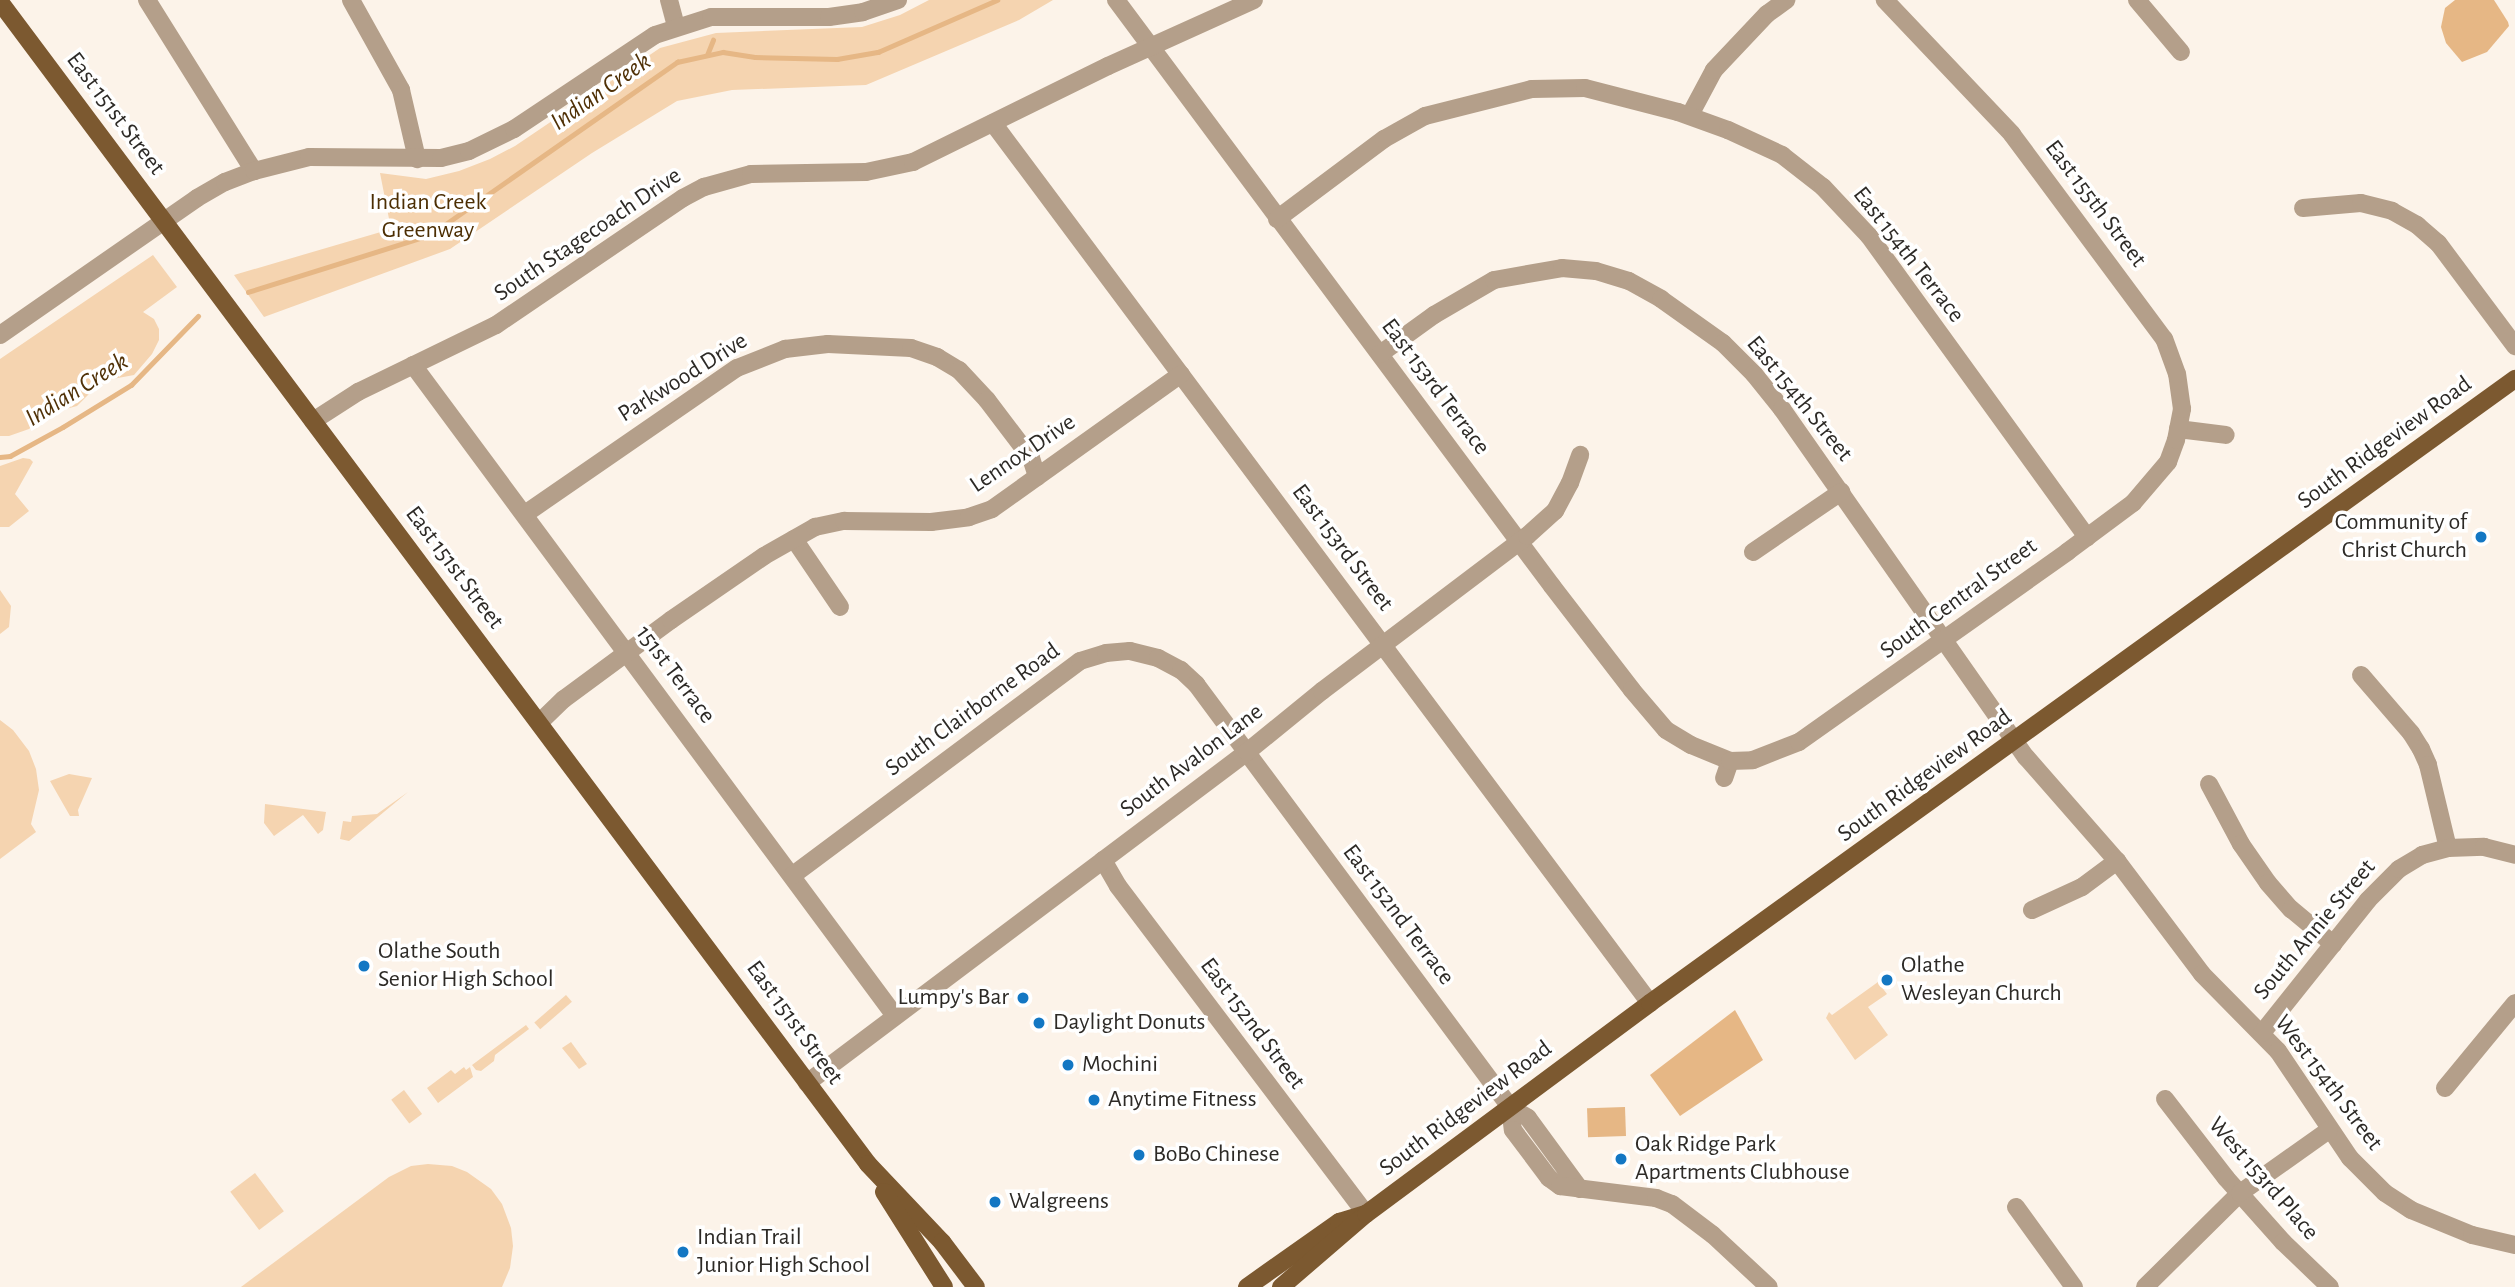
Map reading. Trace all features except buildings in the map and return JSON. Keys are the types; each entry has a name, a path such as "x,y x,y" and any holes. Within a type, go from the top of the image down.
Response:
{"main road":[{"name":"East 151st Street","path":"0,2 868,1164 944,1287"},
{"name":"South Ridgeview Road","path":"1281,1287 1366,1214 1650,1003 2515,379"},
{"name":"East 151st Street","path":"868,1164 942,1242 976,1287"},
{"name":"South Ridgeview Road","path":"1247,1287 1339,1222 1366,1214"}],"street":[{"path":"147,0 254,171"},
{"path":"351,0 401,90 417,159"},
{"path":"669,0 676,27"},
{"path":"0,335 225,182 254,171 309,157 340,155 441,158 495,140 640,43 676,27 711,18 851,15 898,0"},
{"name":"East 153rd Terrace","path":"1116,0 1519,542 1666,730 1708,754 1727,770"},
{"name":"South Stagecoach Drive","path":"313,421 358,392 496,325 683,198 704,187 759,173 866,172 888,169 930,155 1254,0"},
{"path":"1690,116 1714,70 1766,14 1786,0"},
{"name":"East 155th Street","path":"1885,0 2012,134 2164,339 2178,374 2182,409 2178,429"},
{"path":"2137,0 2181,52"},
{"name":"East 154th Terrace","path":"1278,219 1384,139 1425,116 1470,103 1532,89 1585,88 1690,116 1782,155 1823,187 1869,236 2087,537"},
{"name":"East 153rd Street","path":"993,123 1650,1003"},
{"path":"2303,208 2361,203 2392,211 2417,225 2438,243 2515,346"},
{"name":"East 154th Street","path":"1380,354 1434,315 1494,280 1562,268 1596,271 1629,281 1661,299 1723,343 1776,402 2015,741"},
{"name":"Parkwood Drive","path":"525,514 737,368 785,349 828,344 911,348 937,357 959,370 987,400 1031,458 1037,477"},
{"name":"151st Terrace","path":"413,365 895,1016"},
{"name":"Lennox Drive","path":"540,722 628,652 764,556 815,527 844,521 931,522 970,517 992,509 1181,374"},
{"path":"2178,429 2226,435"},
{"name":"South Central Street","path":"1727,770 1799,742 2133,503 2168,462 2178,429"},
{"name":"South Avalon Lane","path":"807,1083 1247,752 1519,542 1555,511 1570,483 1580,455"},
{"name":"East 154th Street","path":"1753,552 1841,492"},
{"path":"794,539 840,607"},
{"name":"South Clairborne Road","path":"793,875 1069,668 1094,656 1130,651 1170,663 1196,684 1247,752"},
{"path":"2361,675 2412,733 2421,749 2448,848"},
{"name":"West 154th Street","path":"2015,741 2117,861 2202,974 2262,1033 2295,1077 2329,1130 2365,1174 2411,1210 2472,1235 2515,1245"},
{"name":"East 152nd Terrace","path":"1247,752 1510,1107 1513,1129 1549,1178 1560,1186 1656,1198 1672,1204 1713,1234 1769,1287"},
{"path":"2210,784 2241,844 2269,883 2291,909 2333,944"},
{"name":"South Annie Street","path":"2262,1033 2333,944 2399,869 2422,855 2448,848 2484,847 2515,855"},
{"name":"East 152nd Street","path":"1103,860 1118,886 1366,1214"},
{"path":"2032,910 2082,887 2117,861"},
{"path":"2445,1088 2515,1003"},
{"name":"West 153rd Place","path":"2165,1099 2193,1138 2283,1242 2330,1287"},
{"path":"2145,1287 2240,1193 2329,1130"},
{"path":"2015,1207 2074,1287"},
{"path":"1751,1270 1760,1287"}],"green space":[{"name":"Indian Creek Greenway","path":"929,0 1053,0 1019,20 866,85 732,90 677,101 592,153 450,249 264,317 234,275 391,229 380,173 426,179 459,171 490,159 515,146 660,48 716,33 862,27 900,15"},
{"path":"153,255 177,287 143,312 154,319 159,329 159,340 152,354 134,375 102,381 77,406 47,414 29,429 9,436 0,436 0,359"},
{"path":"23,458 33,462 15,494 29,511 9,527 0,527 0,466"},
{"path":"0,590 11,606 9,627 0,634"},
{"path":"0,720 13,730 29,751 36,769 39,790 31,824 36,832 0,859"},
{"path":"69,774 92,778 78,810 79,816 70,816 50,781"},
{"path":"408,792 349,841 340,839 343,821 351,822 352,816 377,814"},
{"path":"265,804 326,812 323,830 318,834 303,815 274,836 264,823"},
{"path":"1878,982 1887,994 1868,1007 1888,1035 1855,1060 1826,1018 1829,1012 1832,1015"},
{"path":"566,995 572,1002 540,1029 534,1023"},
{"path":"526,1025 529,1029 495,1055 494,1061 481,1071 476,1070 472,1065"},
{"path":"571,1042 587,1064 579,1069 562,1048"},
{"path":"464,1067 466,1070 470,1067 473,1077 438,1103 427,1088 451,1070 455,1074"},
{"path":"404,1090 422,1114 409,1124 391,1100"},
{"path":"411,1166 452,1166 467,1172 491,1189 502,1204 511,1228 513,1246 510,1268 502,1287 241,1287 389,1177"},
{"path":"255,1173 284,1211 259,1230 230,1192"}],"shaded area":[{"path":"2455,0 2494,0 2509,26 2487,52 2462,62 2446,43 2441,27 2445,8"},
{"path":"1735,1010 1763,1060 1680,1116 1650,1075"},
{"path":"1625,1107 1626,1136 1588,1137 1587,1108"}],"waterway":[{"name":"Indian Creek","path":"248,292 430,235 677,62 723,52 755,57 837,59 878,52 997,0"},
{"path":"707,55 713,40"},
{"name":"Indian Creek","path":"0,457 10,456 63,427 131,385 198,316"}],"place":[{"name":"Community of Christ Church","path":"2481,537"},
{"name":"Olathe South Senior High School","path":"364,966"},
{"name":"Olathe Wesleyan Church","path":"1887,980"},
{"name":"Lumpy's Bar","path":"1023,998"},
{"name":"Daylight Donuts","path":"1039,1023"},
{"name":"Mochini","path":"1068,1065"},
{"name":"Anytime Fitness","path":"1094,1100"},
{"name":"BoBo Chinese","path":"1139,1155"},
{"name":"Oak Ridge Park Apartments Clubhouse","path":"1621,1159"},
{"name":"Walgreens","path":"995,1202"},
{"name":"Indian Trail Junior High School","path":"683,1252"}]}
